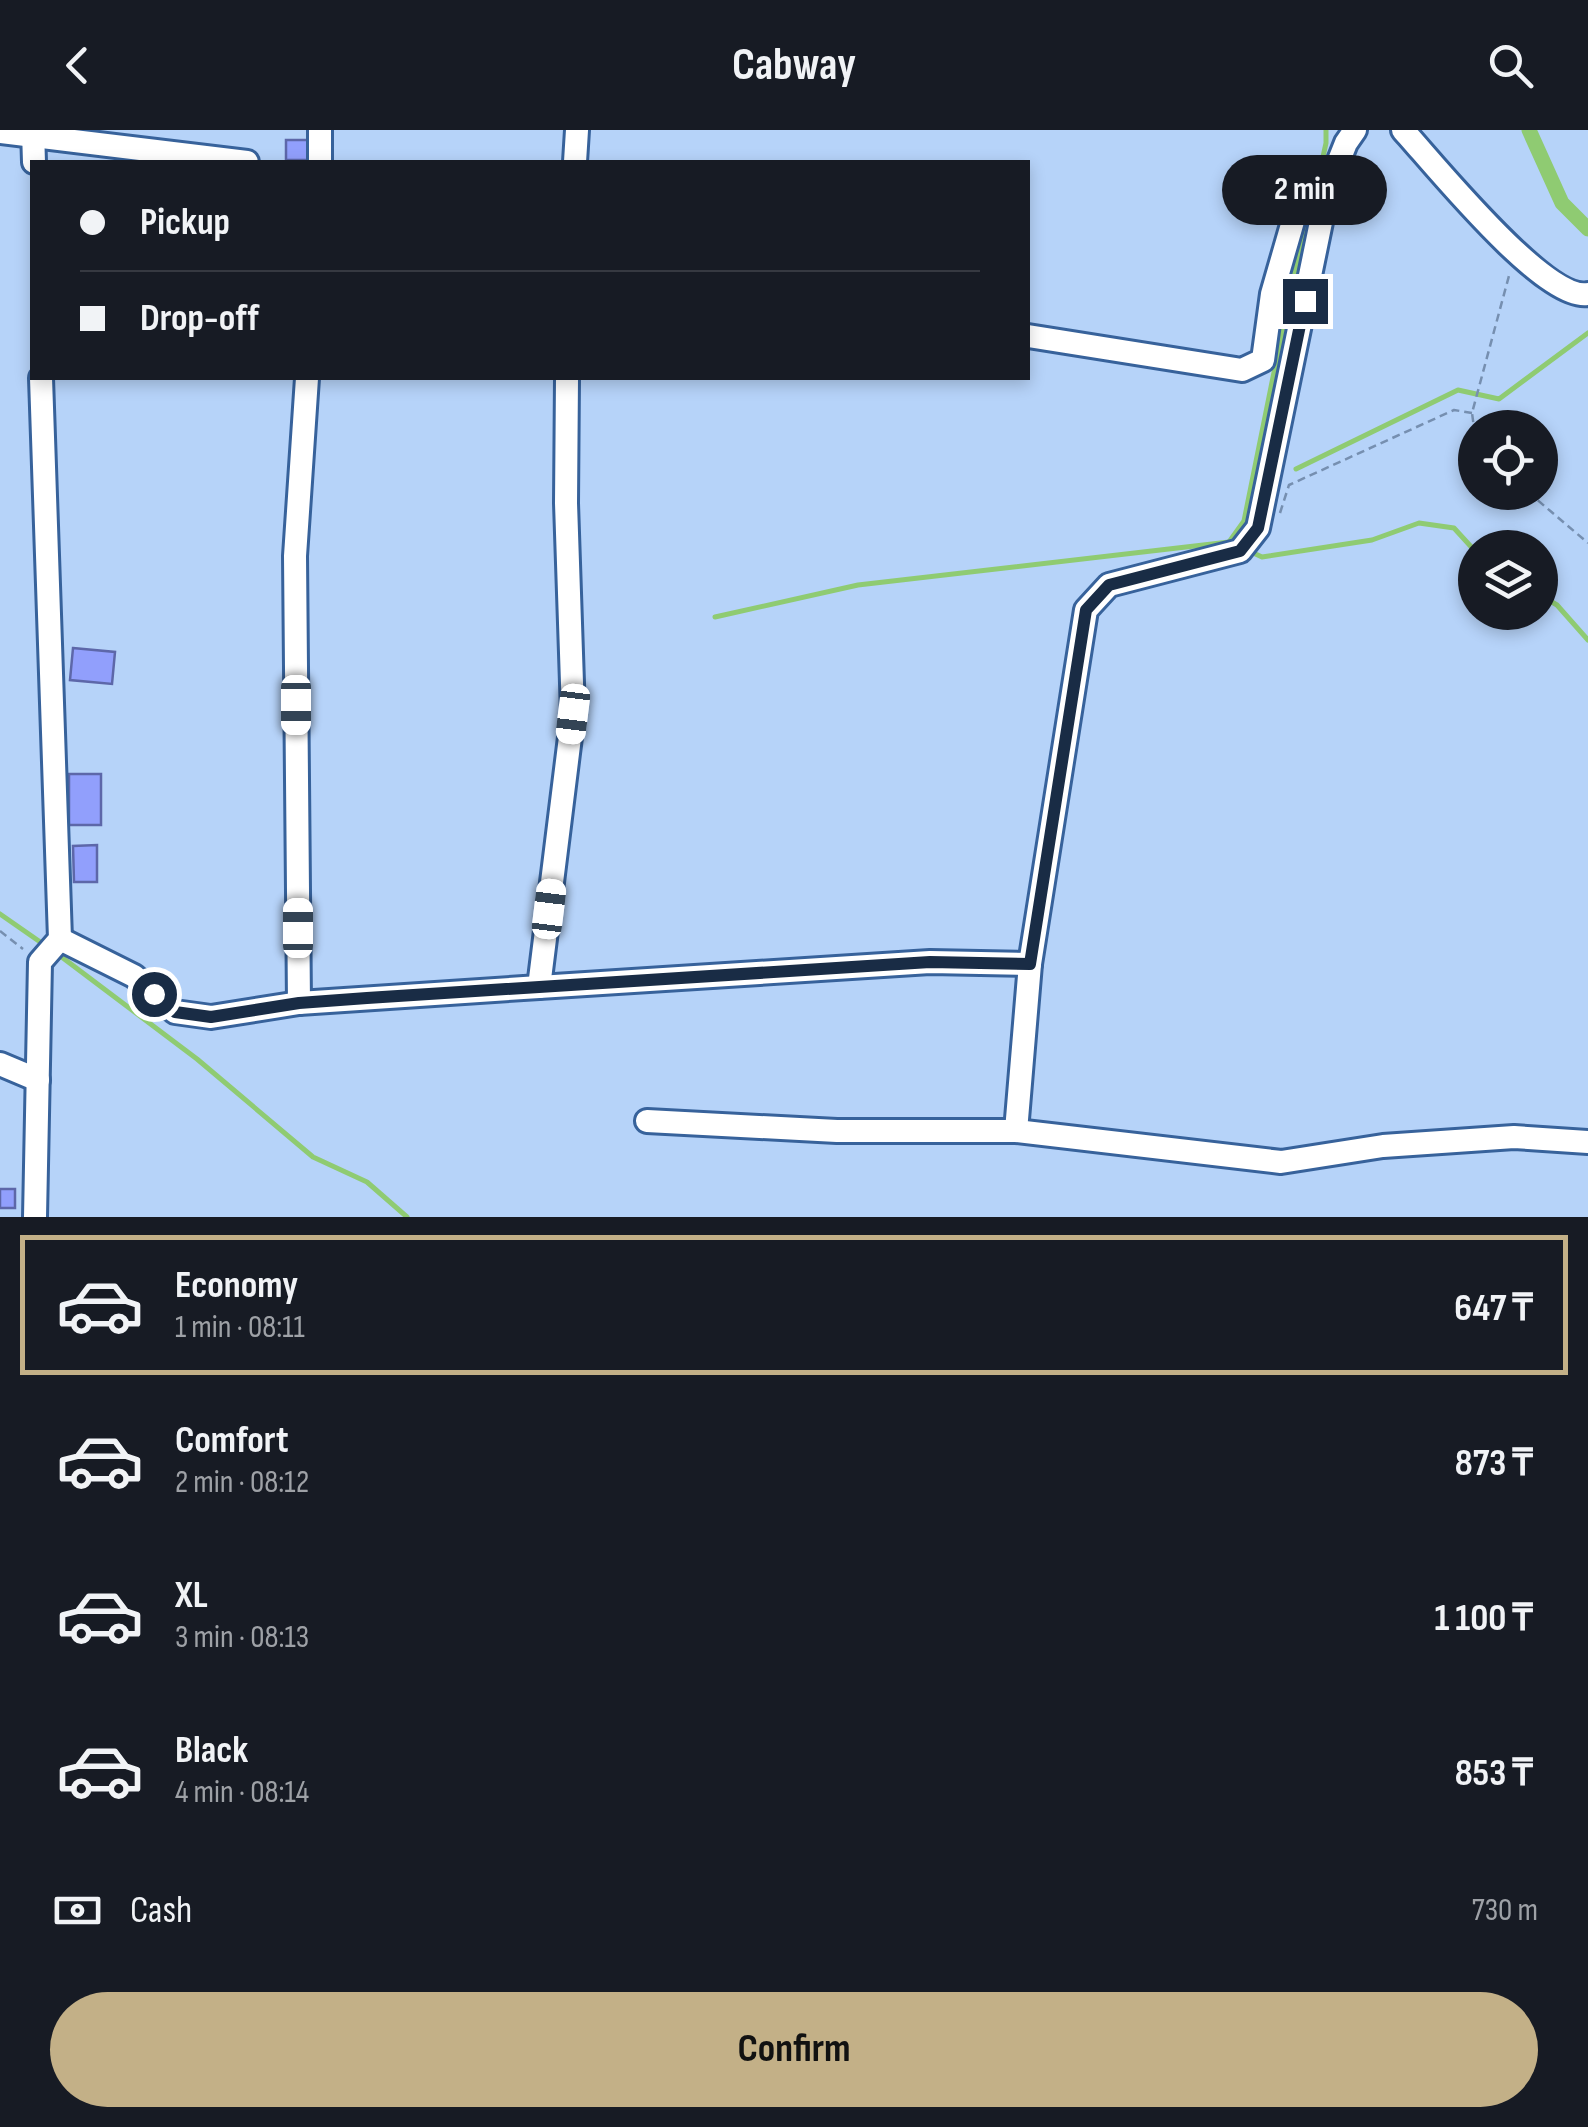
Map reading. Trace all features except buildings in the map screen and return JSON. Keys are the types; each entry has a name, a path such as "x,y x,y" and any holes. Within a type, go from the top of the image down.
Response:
{"street":[{"path":"320,130 320,160"},
{"path":"575,160 577,130"},
{"path":"1016,1132 1030,964 1086,610 1109,585 1240,551 1258,528 1328,188 1355,130"},
{"path":"1403,130 1515,253 1555,285 1580,296 1588,294"},
{"path":"0,132 33,132 233,160"},
{"path":"33,132 34,160"},
{"path":"1030,336 1242,370 1264,360 1272,294 1306,176 1335,172"},
{"path":"35,1217 40,962 60,938 42,380"},
{"path":"299,1003 295,556 307,380"},
{"path":"539,987 573,714 566,503 568,380"},
{"path":"60,938 134,976 175,1012 211,1017 299,1003 539,987 930,962 1030,964"},
{"path":"0,1064 38,1080"},
{"path":"646,1121 836,1132 1016,1132 1281,1162 1384,1146 1514,1137 1588,1142"}],"path":[{"path":"1473,410 1515,253"},
{"path":"1258,528 1282,512 1289,485 1458,411"},
{"path":"1549,510 1588,543"},
{"path":"0,931 40,962"}],"waterway":[{"path":"1321,166 1326,130"},
{"path":"1529,130 1562,203 1588,229"},
{"path":"1229,542 1244,521 1292,283 1317,182"},
{"path":"1296,469 1458,390 1499,399 1588,333"},
{"path":"1249,551 1262,557 1372,540 1419,523 1454,528 1458,532"},
{"path":"715,617 858,585 1235,544"},
{"path":"1558,606 1588,640"},
{"path":"0,914 46,946"},
{"path":"55,952 197,1059 313,1157 367,1182 407,1217"}],"route":[{"path":"154,994 175,1012 211,1017 299,1003 367,998 930,962 1030,964 1086,610 1109,585 1240,551 1258,528 1305,301"}]}
